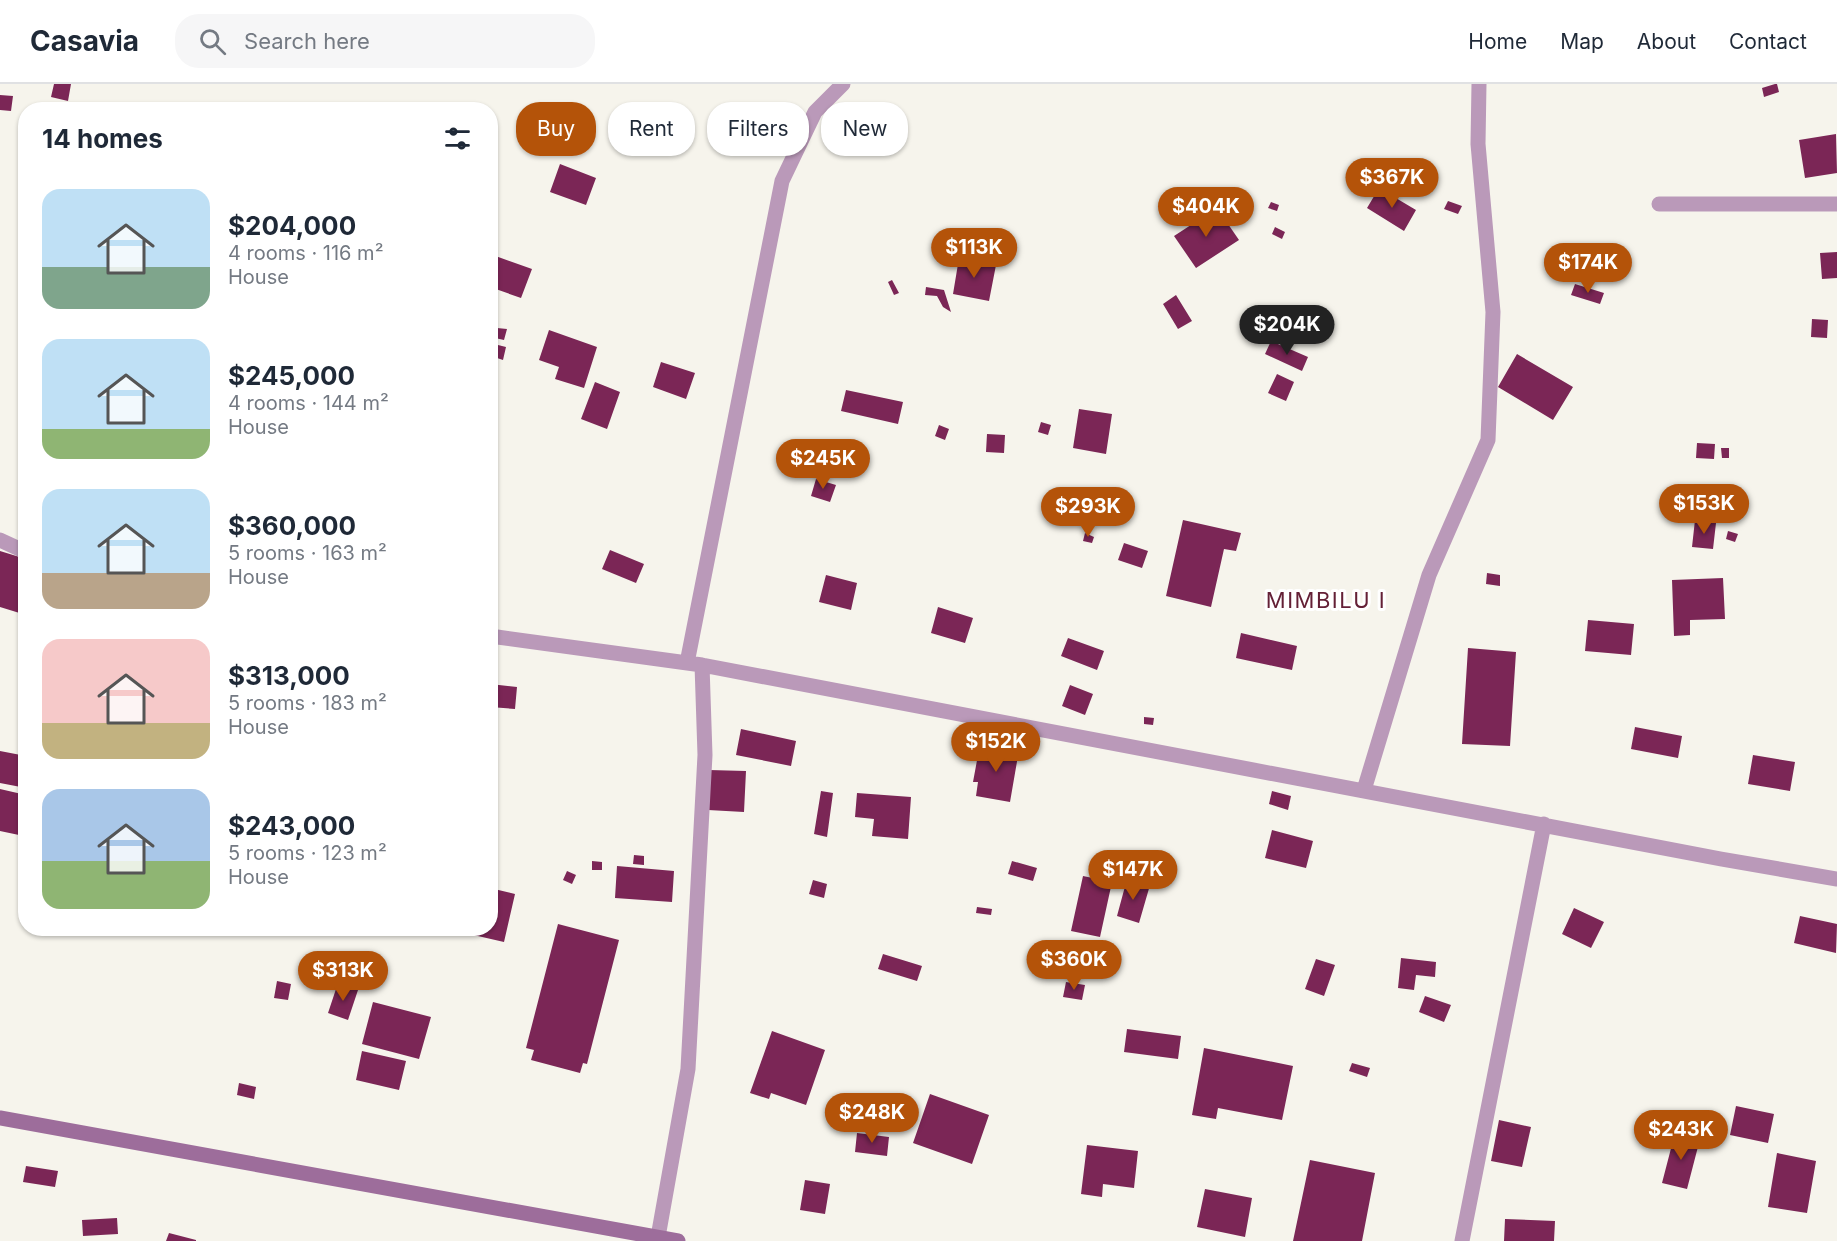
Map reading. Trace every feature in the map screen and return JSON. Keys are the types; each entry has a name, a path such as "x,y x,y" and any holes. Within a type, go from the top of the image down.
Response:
{"main road":[{"path":"0,1118 678,1241"}],"street":[{"path":"687,663 782,181 815,112 843,84"},
{"path":"1364,790 1429,575 1488,440 1493,312 1478,144 1479,84"},
{"path":"1659,204 1837,204"},
{"path":"0,540 18,548"},
{"path":"498,637 702,665 1721,859 1837,879"},
{"path":"658,1237 688,1069 705,756 702,665"},
{"path":"1462,1241 1544,824"}],"building":[{"path":"54,84 71,84 68,101 51,97"},
{"path":"1775,84 1779,92 1764,97 1762,88"},
{"path":"0,95 13,96 11,111 0,110"},
{"path":"1836,134 1837,173 1805,178 1799,140"},
{"path":"560,164 596,178 586,205 550,192"},
{"path":"1379,188 1416,210 1404,231 1367,208"},
{"path":"1448,201 1462,206 1458,214 1444,209"},
{"path":"1271,202 1279,205 1277,211 1268,208"},
{"path":"1217,208 1239,240 1196,268 1174,236"},
{"path":"1275,227 1285,232 1282,239 1272,234"},
{"path":"1837,252 1837,278 1822,279 1820,253"},
{"path":"498,257 532,269 521,298 498,290"},
{"path":"959,258 996,265 989,301 953,294"},
{"path":"892,280 899,293 894,295 888,282"},
{"path":"1575,284 1604,293 1600,304 1571,295"},
{"path":"926,287 944,290 951,312 943,307 937,296 925,295"},
{"path":"1176,295 1192,321 1178,329 1163,304"},
{"path":"1812,319 1828,320 1827,338 1811,337"},
{"path":"498,328 507,329 504,340 498,339"},
{"path":"549,330 597,347 584,388 555,379 559,367 539,360"},
{"path":"1271,341 1308,357 1302,371 1265,354"},
{"path":"498,345 506,347 503,360 498,358"},
{"path":"1517,354 1573,387 1553,420 1498,387"},
{"path":"661,362 695,373 686,399 653,387"},
{"path":"1277,374 1294,382 1286,401 1268,393"},
{"path":"595,382 620,392 607,429 581,419"},
{"path":"846,390 903,402 898,424 841,411"},
{"path":"1079,409 1112,414 1106,454 1073,448"},
{"path":"1041,422 1051,425 1048,435 1038,432"},
{"path":"939,425 949,429 945,440 935,436"},
{"path":"987,434 1005,435 1004,453 986,452"},
{"path":"1697,443 1715,444 1714,459 1696,458"},
{"path":"1721,448 1729,448 1729,458 1722,458"},
{"path":"816,479 836,485 830,502 811,496"},
{"path":"1183,520 1241,533 1236,551 1224,549 1211,607 1166,596"},
{"path":"1695,520 1716,523 1713,549 1692,547"},
{"path":"1728,531 1738,534 1735,542 1726,539"},
{"path":"1085,533 1094,537 1092,543 1083,541"},
{"path":"1124,543 1148,551 1142,568 1118,560"},
{"path":"610,550 644,564 636,583 602,569"},
{"path":"0,551 18,557 18,613 0,607"},
{"path":"1487,573 1500,575 1500,586 1486,584"},
{"path":"826,575 857,583 851,610 819,602"},
{"path":"1723,578 1725,619 1690,620 1690,635 1674,636 1672,580"},
{"path":"938,607 973,618 965,643 931,633"},
{"path":"1588,620 1634,624 1631,655 1585,651"},
{"path":"1241,633 1297,646 1292,670 1236,658"},
{"path":"1068,638 1104,651 1097,670 1061,656"},
{"path":"1468,648 1516,652 1510,746 1462,744"},
{"path":"498,685 517,687 515,709 498,708"},
{"path":"1070,685 1093,694 1085,715 1062,706"},
{"path":"1144,717 1154,718 1153,725 1144,724"},
{"path":"1635,727 1682,736 1678,758 1631,749"},
{"path":"741,729 796,741 791,766 736,755"},
{"path":"986,743 1019,750 1010,802 976,796 978,782 973,782 978,755 983,756"},
{"path":"0,751 18,754 18,786 0,783"},
{"path":"1753,755 1795,762 1790,791 1748,784"},
{"path":"709,770 746,771 744,812 708,810"},
{"path":"0,789 18,793 18,835 0,831"},
{"path":"821,791 833,793 827,837 814,834"},
{"path":"1272,791 1291,796 1288,810 1269,804"},
{"path":"857,793 911,797 908,839 872,836 874,819 855,817"},
{"path":"1272,830 1313,841 1306,868 1265,858"},
{"path":"634,855 644,856 644,865 633,864"},
{"path":"592,861 602,862 602,870 592,870"},
{"path":"1012,861 1037,868 1033,881 1008,874"},
{"path":"617,866 674,871 672,902 615,898"},
{"path":"567,871 576,875 572,884 563,880"},
{"path":"1083,876 1112,882 1100,937 1071,931"},
{"path":"1127,879 1150,885 1139,923 1117,916"},
{"path":"813,880 827,884 824,898 809,894"},
{"path":"498,890 515,894 504,942 478,936 498,936"},
{"path":"977,907 992,909 991,915 976,913"},
{"path":"1574,908 1604,922 1591,948 1562,934"},
{"path":"1800,916 1837,924 1836,953 1794,943"},
{"path":"558,924 619,940 587,1064 583,1063 580,1073 531,1060 534,1050 526,1048"},
{"path":"883,954 922,966 917,981 878,969"},
{"path":"1401,958 1436,962 1435,977 1416,975 1414,990 1398,988"},
{"path":"1316,959 1335,965 1324,996 1305,989"},
{"path":"277,981 291,984 288,1000 274,998"},
{"path":"1066,982 1085,985 1082,1000 1063,997"},
{"path":"338,983 358,990 348,1020 328,1013"},
{"path":"1425,996 1451,1005 1444,1022 1419,1012"},
{"path":"373,1002 431,1017 419,1059 362,1044"},
{"path":"1127,1029 1181,1036 1178,1059 1124,1052"},
{"path":"772,1031 825,1050 806,1105 771,1093 769,1099 750,1093"},
{"path":"1204,1048 1293,1066 1282,1120 1218,1108 1216,1119 1192,1115"},
{"path":"362,1051 406,1061 399,1090 356,1080"},
{"path":"1352,1063 1370,1068 1367,1077 1349,1071"},
{"path":"239,1083 256,1087 254,1099 237,1095"},
{"path":"930,1094 989,1115 972,1164 913,1143"},
{"path":"1736,1106 1774,1114 1768,1143 1730,1135"},
{"path":"1499,1120 1531,1127 1522,1167 1491,1161"},
{"path":"857,1133 889,1137 887,1156 855,1152"},
{"path":"1675,1133 1700,1139 1687,1189 1662,1183"},
{"path":"1087,1145 1138,1151 1134,1188 1103,1184 1102,1197 1081,1194"},
{"path":"1777,1153 1816,1161 1807,1213 1768,1207"},
{"path":"1310,1160 1375,1173 1362,1241 1293,1241"},
{"path":"26,1166 58,1171 55,1187 23,1182"},
{"path":"805,1180 830,1184 825,1214 800,1210"},
{"path":"1205,1189 1252,1198 1245,1237 1197,1227"},
{"path":"117,1218 118,1234 83,1236 82,1220"},
{"path":"1505,1219 1555,1221 1554,1241 1504,1241"},
{"path":"169,1233 196,1240 196,1241 166,1241"}],"district":[{"name":"MIMBILU I","path":"1326,600"}]}
